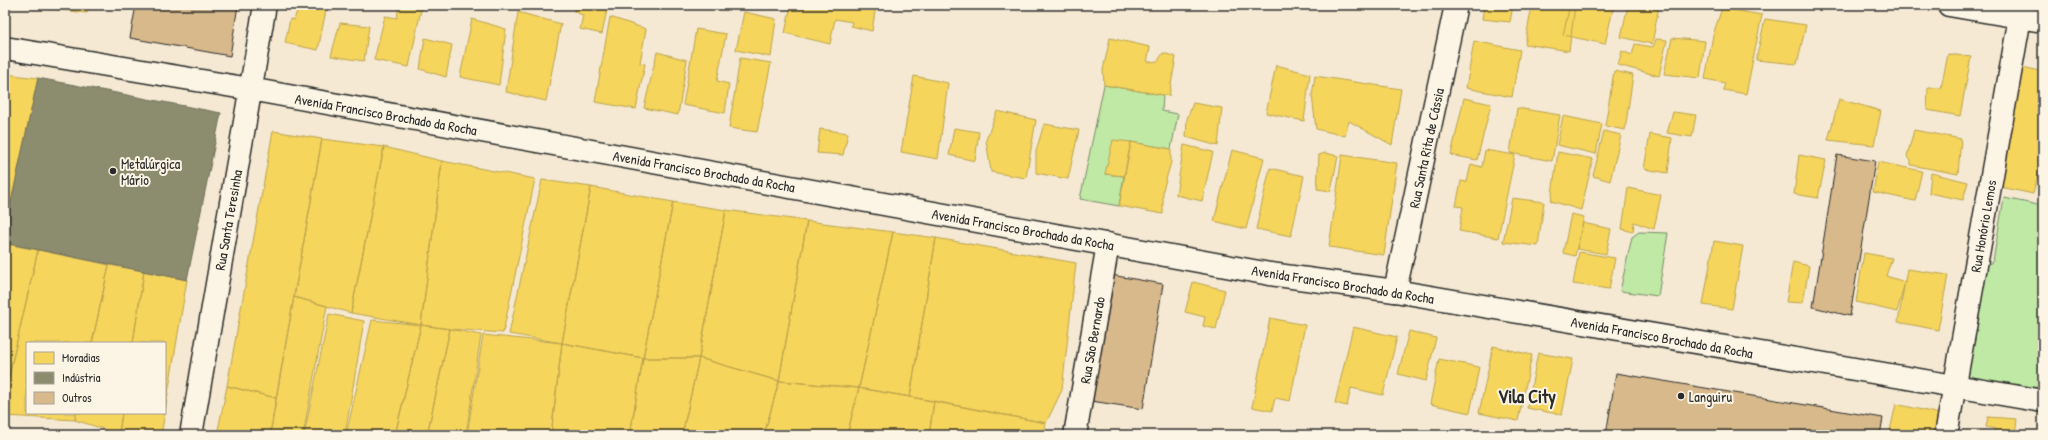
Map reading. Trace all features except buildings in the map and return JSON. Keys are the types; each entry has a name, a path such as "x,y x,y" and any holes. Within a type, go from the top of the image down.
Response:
{"street":[{"name":"Rua Santa Teresinha","path":"191,435 265,5"},
{"name":"Rua Santa Rita de Cássia","path":"1395,291 1456,5"},
{"path":"1949,5 2043,21"},
{"name":"Rua Honório Lemos","path":"1946,435 2020,17"},
{"name":"Avenida Francisco Brochado da Rocha","path":"5,48 250,89 1270,274 1395,291 1955,388 2043,401"},
{"name":"Rua São Bernardo","path":"1075,435 1108,244"}],"green space":[{"path":"1104,85 1163,95 1162,111 1178,114 1171,149 1131,142 1105,174 1124,176 1119,206 1080,199"},
{"path":"2004,198 2043,206 2043,401 1955,388 1974,276 1993,261"},
{"path":"1639,232 1668,233 1658,296 1620,291 1632,237"}],"place":[{"name":"Metalúrgica Mário","path":"113,171"},
{"name":"Languiru","path":"1681,396"}],"district":[{"name":"Vila City","path":"1527,396"}]}
